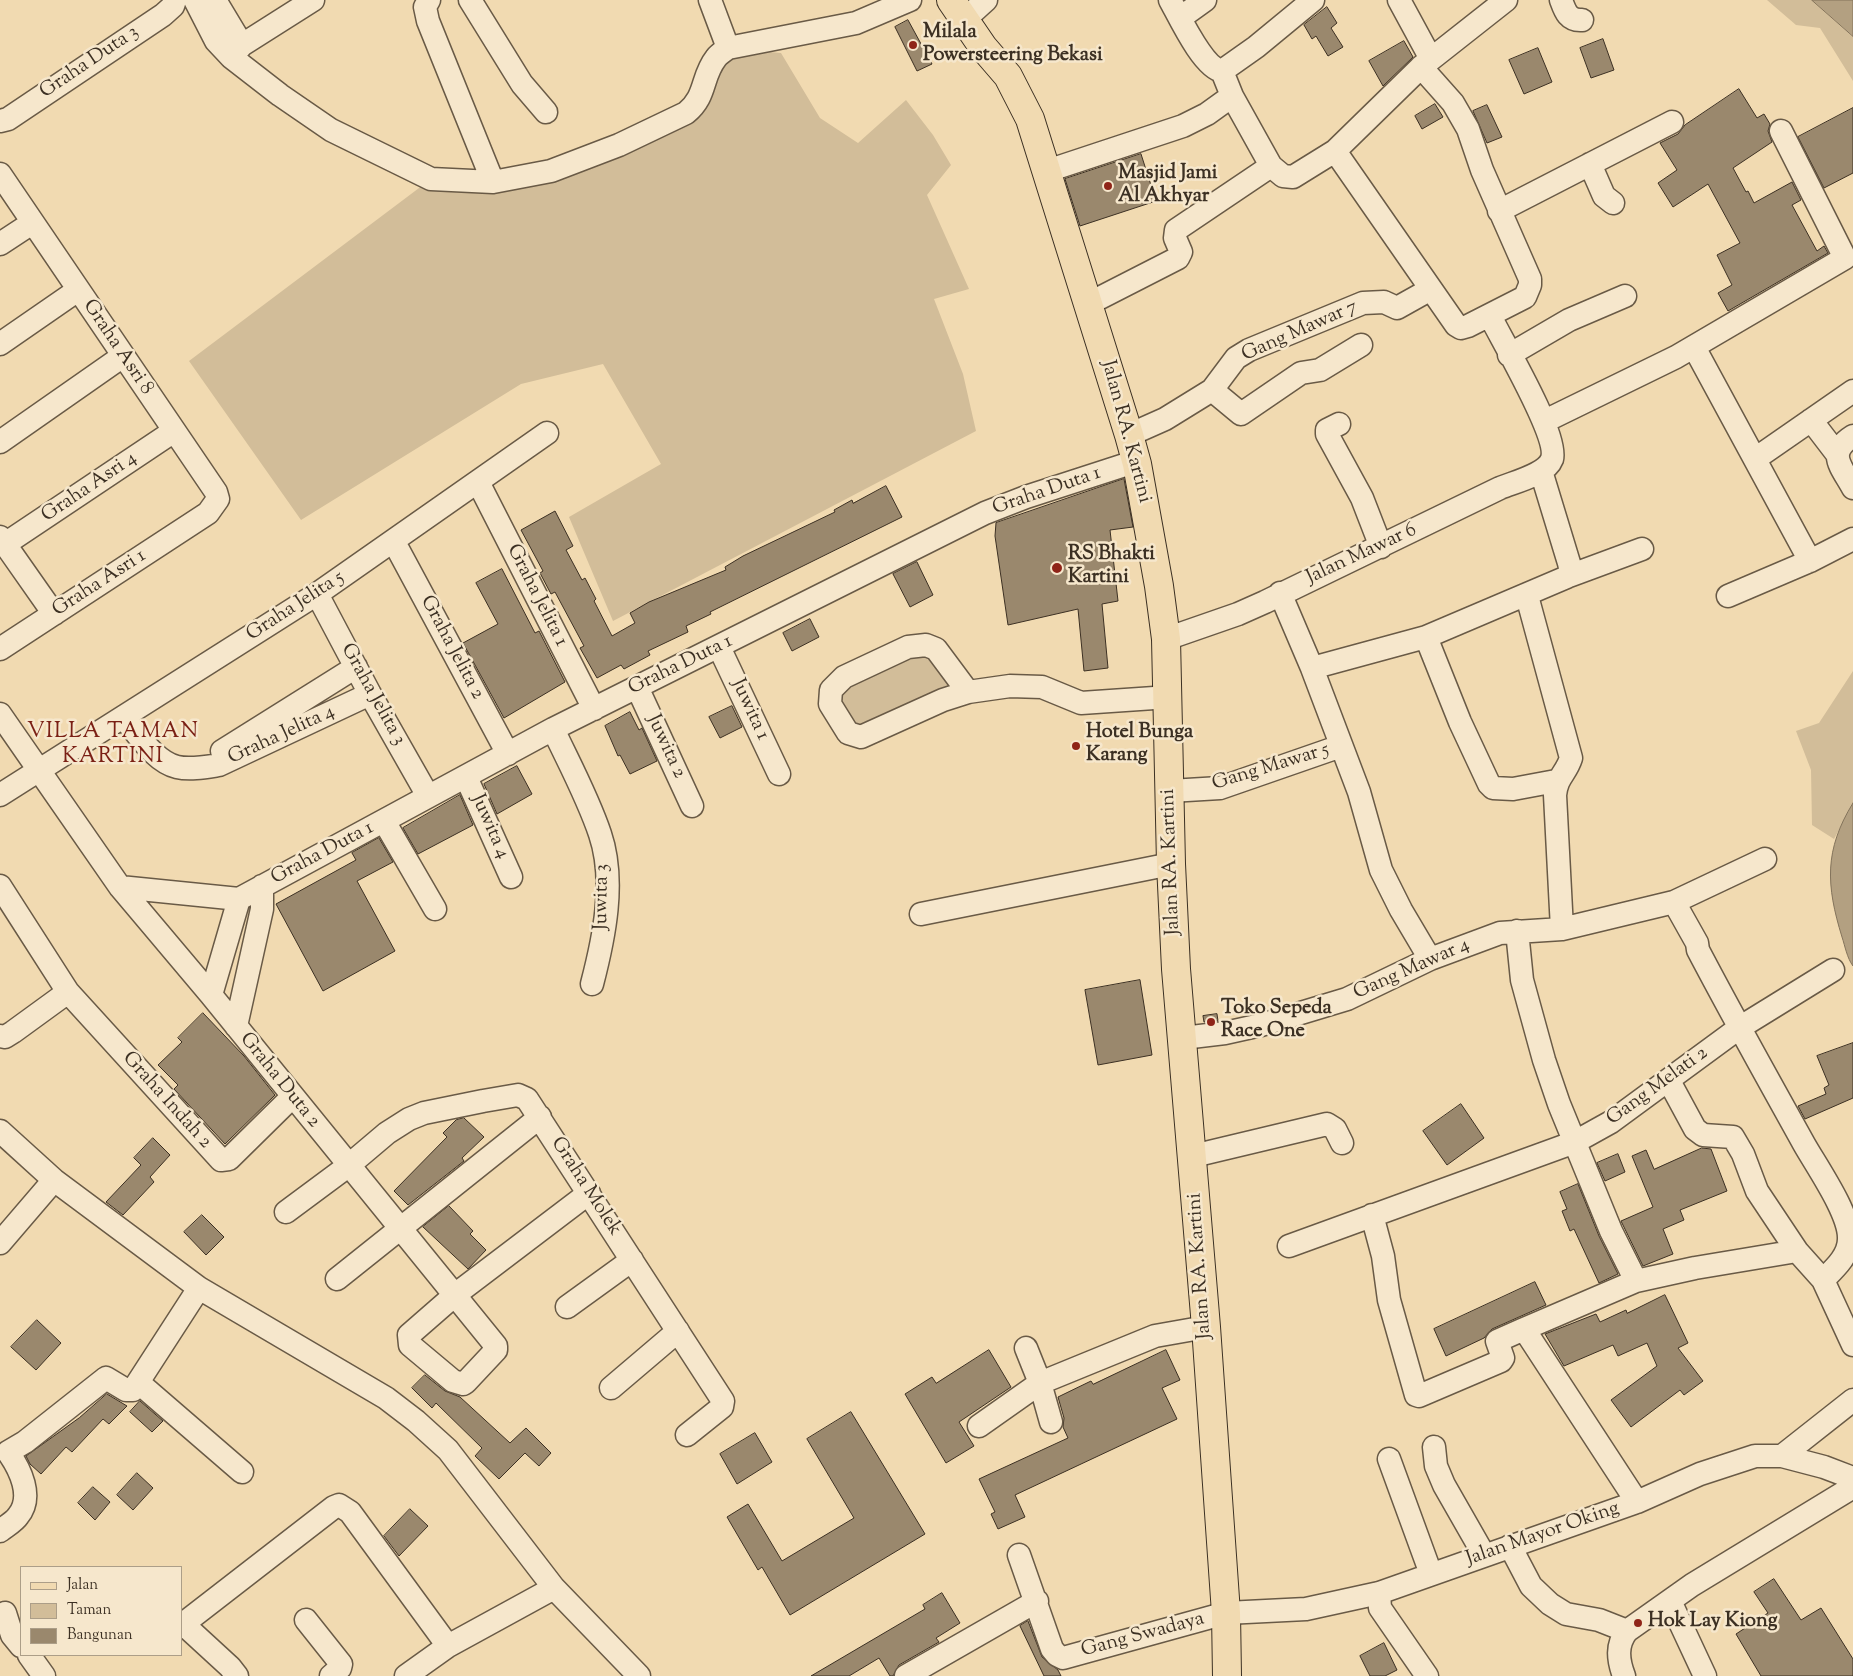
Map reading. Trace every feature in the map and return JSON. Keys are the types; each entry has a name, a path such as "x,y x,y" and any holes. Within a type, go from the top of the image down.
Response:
{"main road":[{"name":"Jalan RA. Kartini","path":"958,10 983,47 1008,76 1030,120 1137,461 1160,586 1166,639 1169,697 1171,864 1176,969 1187,1038 1193,1156 1226,1613 1227,1676"}],"street":[{"name":"Graha Duta 3","path":"0,121 8,119 163,15 174,6 175,0"},
{"path":"194,0 216,41 236,51 331,130 431,179 493,182 551,171 619,145 686,113 696,105 703,93 716,58 728,48 856,23 910,0"},
{"path":"215,0 236,51"},
{"path":"236,51 313,0"},
{"path":"470,0 522,84 546,112"},
{"path":"710,0 728,48"},
{"path":"958,10 986,0"},
{"path":"1206,0 1175,9 1205,58 1216,69 1222,71 1232,96 1271,166 1282,176 1293,177 1335,151 1426,63 1506,0"},
{"path":"1335,151 1452,320 1461,328 1490,316 1525,297 1530,285 1468,129 1426,63 1399,0"},
{"path":"1561,0 1567,15 1577,20 1582,20"},
{"path":"427,4 428,21 493,182"},
{"path":"1222,71 1256,47 1300,5"},
{"path":"1046,170 1184,126 1207,114 1232,96"},
{"path":"1500,211 1672,122"},
{"path":"1545,422 1694,347 1849,256 1781,131"},
{"path":"1590,164 1604,196 1612,203"},
{"path":"1088,304 1178,258 1181,252 1176,238 1176,230 1271,166"},
{"name":"Graha Asri 8","path":"0,174 216,492 218,500 214,507 200,519"},
{"path":"0,244 32,223"},
{"name":"Gang Mawar 7","path":"1129,435 1165,419 1212,390 1236,358 1250,350 1364,303 1384,302 1397,308 1431,289"},
{"path":"0,344 78,290"},
{"path":"1509,355 1569,320 1624,296"},
{"path":"1490,316 1545,422 1552,446 1546,465 1569,563 1569,576"},
{"path":"1212,390 1241,414 1301,373 1320,370 1361,345"},
{"path":"1694,347 1810,561"},
{"path":"0,442 123,356"},
{"path":"1755,459 1853,391"},
{"path":"1811,420 1837,454 1839,463 1853,488"},
{"path":"1339,424 1327,430 1327,434 1362,498 1381,547"},
{"name":"Graha Asri 4","path":"2,541 174,431"},
{"name":"Graha Jelita 5","path":"0,795 38,769 317,594 394,542 546,433"},
{"path":"1837,454 1840,446 1853,436"},
{"name":"Graha Duta 1","path":"239,899 553,729 985,513 1026,497 1137,461"},
{"name":"Jalan Mawar 6","path":"1166,639 1238,614 1381,547 1546,465"},
{"name":"Graha Jelita 1","path":"478,482 594,709"},
{"name":"Graha Asri 1","path":"0,649 200,519"},
{"path":"1728,596 1810,561 1853,540"},
{"path":"2,541 54,614"},
{"name":"Graha Jelita 2","path":"394,542 508,754"},
{"path":"1312,668 1426,637 1527,596 1569,576 1642,549"},
{"path":"1280,593 1312,668 1359,792 1381,870 1401,910 1430,959"},
{"name":"Graha Jelita 3","path":"317,594 370,694 428,796"},
{"path":"1527,596 1571,758 1568,767 1556,781 1555,795 1562,929"},
{"path":"1426,637 1469,744 1492,788 1513,789 1556,781"},
{"path":"968,692 936,649 926,645 908,647 844,677 831,690 830,704 848,733 860,737 943,700 968,692 1010,686 1042,687 1081,703 1169,697"},
{"name":"Juwita 1","path":"719,647 779,774"},
{"path":"194,768 356,666"},
{"name":"Juwita 2","path":"637,688 692,806"},
{"name":"Graha Jelita 4","path":"123,717 159,757 175,767 220,766 370,694"},
{"name":"Graha Duta 2","path":"0,714 120,887 211,995 399,1229 456,1294 496,1346 496,1350 478,1370 466,1382 458,1384 410,1345 409,1335 456,1294"},
{"name":"Juwita 3","path":"553,729 600,834 607,868 604,926 592,984"},
{"name":"Gang Mawar 5","path":"1170,791 1220,788 1341,746"},
{"name":"Juwita 4","path":"466,777 511,877"},
{"path":"384,821 435,910"},
{"name":"Gang Mawar 4","path":"1187,1038 1225,1033 1261,1025 1347,999 1430,959 1500,933 1562,929 1674,902 1765,859"},
{"path":"922,914 1171,864"},
{"name":"Graha Indah 2","path":"0,886 68,992 221,1160 229,1159 292,1097"},
{"path":"236,1026 262,909 262,886"},
{"path":"120,887 239,899 211,995"},
{"path":"1674,902 1697,943 1698,950 1739,1028 1832,1192 1848,1228 1850,1240 1844,1257 1823,1280"},
{"path":"1517,931 1522,980 1528,1005 1559,1104 1612,1230 1636,1281"},
{"name":"Gang Melati 2","path":"1288,1246 1575,1142 1611,1122 1669,1082 1739,1028 1833,970"},
{"path":"0,1036 5,1037 13,1032 68,992"},
{"path":"1669,1082 1695,1129 1708,1136 1733,1137 1743,1154 1757,1191 1796,1251 1823,1280 1853,1345"},
{"name":"Graha Molek","path":"348,1166 387,1133 424,1113 518,1095 527,1099 722,1401 722,1407 687,1434"},
{"path":"337,1279 540,1117"},
{"path":"1193,1156 1327,1124 1335,1129 1342,1144"},
{"path":"0,1131 54,1180 199,1288 386,1398 416,1421 448,1450 554,1588 639,1676"},
{"path":"286,1212 348,1166"},
{"path":"0,1243 54,1180"},
{"path":"456,1294 589,1193"},
{"path":"1372,1215 1383,1256 1389,1300 1416,1395 1419,1396 1501,1361 1503,1358 1497,1341 1636,1281 1695,1268 1796,1251"},
{"path":"568,1307 632,1260"},
{"path":"0,1531 19,1516 26,1494 18,1465 8,1452 25,1442 106,1378 126,1390 133,1390 199,1288"},
{"path":"979,1426 1040,1383 1155,1336 1206,1327"},
{"path":"1524,1329 1637,1502"},
{"path":"611,1388 678,1331"},
{"path":"1026,1348 1040,1383 1051,1422"},
{"path":"139,1383 242,1472"},
{"path":"1782,1456 1853,1400"},
{"path":"1434,1447 1436,1466 1444,1485 1484,1555"},
{"name":"Jalan Mayor Oking","path":"1226,1613 1306,1609 1379,1593 1637,1502 1700,1474 1755,1456 1782,1456 1824,1467 1853,1478"},
{"path":"1389,1459 1431,1574"},
{"path":"1624,1676 1619,1648 1622,1638 1627,1631 1670,1601 1853,1487"},
{"path":"237,1676 182,1623 334,1507 340,1505 350,1512 448,1646"},
{"path":"1510,1546 1531,1586 1550,1604 1566,1614 1599,1620 1627,1631"},
{"path":"906,1676 1037,1601 1019,1555"},
{"path":"406,1676 448,1646 554,1588"},
{"path":"1379,1593 1380,1608 1427,1676"},
{"name":"Gang Swadaya","path":"1037,1601 1052,1649 1060,1657 1226,1613"},
{"path":"1670,1601 1705,1676"},
{"path":"7,1615 12,1635 20,1645"},
{"path":"306,1620 341,1664 340,1668 331,1676"},
{"path":"30,1656 44,1676"}],"green space":[{"path":"1767,0 1812,0 1853,36 1853,81 1820,28 1796,25"},
{"path":"728,48 781,53 820,118 858,143 906,100 933,135 951,165 927,195 969,289 934,299 963,374 976,431 613,621 569,517 661,464 603,364 521,384 301,520 189,361 431,179 493,182 686,113"},
{"path":"926,645 968,692 861,737 831,690"},
{"path":"1853,671 1853,804 1834,839 1812,825 1811,770 1796,731 1819,723"}],"shaded area":[{"path":"1812,0 1853,0 1853,36"},
{"path":"1853,803 1853,966 1848,956 1833,901 1831,868 1837,836"}],"building":[{"path":"1327,7 1337,23 1331,28 1343,47 1328,56 1316,36 1312,39 1304,25"},
{"name":"Milala Powersteering Bekasi","path":"908,20 932,64 917,71 895,27"},
{"path":"1603,39 1614,70 1591,78 1580,48"},
{"path":"1404,41 1413,57 1383,86 1369,61"},
{"path":"1538,48 1552,82 1524,94 1509,60"},
{"path":"1739,89 1757,118 1764,114 1770,124 1768,131 1772,142 1733,168 1746,192 1748,191 1754,203 1792,182 1801,200 1792,205 1817,251 1824,246 1828,253 1728,311 1718,293 1732,285 1717,255 1740,243 1708,184 1673,207 1658,183 1677,170 1660,143 1678,134 1685,125"},
{"path":"1435,104 1443,117 1422,129 1415,116"},
{"path":"1487,105 1502,137 1487,143 1473,111"},
{"path":"1853,108 1853,173 1824,188 1798,137"},
{"name":"Masjid Jami Al Akhyar","path":"1141,154 1156,201 1080,226 1065,179"},
{"name":"RS Bhakti Kartini","path":"1124,479 1133,527 1110,530 1118,601 1102,604 1108,668 1084,671 1078,609 1008,625 995,536 996,523"},
{"path":"886,486 902,517 710,612 711,614 686,626 688,632 648,651 650,655 624,669 621,665 597,678 580,648 584,646 555,592 551,594 540,573 543,571 521,530 555,511 573,546 566,550 582,580 585,578 596,599 594,601 612,636 635,623 630,613 649,602 726,570 725,567 743,556 835,512 834,510 852,500 853,503"},
{"path":"917,562 933,595 910,607 893,574"},
{"path":"502,569 535,633 539,631 565,682 504,718 463,643 498,624 476,583"},
{"path":"810,619 819,637 792,651 783,633"},
{"path":"732,706 742,727 720,738 709,717"},
{"path":"630,712 639,730 642,728 657,761 630,774 620,755 618,756 605,726"},
{"path":"517,766 532,794 497,814 484,784"},
{"path":"460,795 473,825 418,854 403,828"},
{"path":"379,838 393,862 357,881 395,951 323,991 276,904 356,860 352,853"},
{"path":"1140,980 1152,1055 1098,1065 1085,990"},
{"path":"203,1013 244,1056 275,1095 225,1144 174,1089 178,1085 158,1065 182,1042 178,1038"},
{"path":"1217,1014 1218,1021 1204,1022 1203,1016"},
{"path":"1853,1043 1853,1098 1805,1119 1798,1106 1826,1094 1824,1088 1829,1085 1817,1056"},
{"path":"1461,1104 1484,1138 1447,1165 1423,1131"},
{"path":"464,1118 484,1137 462,1158 464,1161 408,1205 394,1191 447,1137 443,1133 456,1120"},
{"path":"153,1138 170,1155 150,1177 154,1182 123,1215 106,1202 141,1165 134,1158"},
{"path":"1702,1148 1711,1149 1727,1191 1680,1210 1684,1220 1663,1229 1673,1254 1643,1266 1621,1221 1653,1207 1632,1156 1646,1150 1654,1169"},
{"path":"1618,1154 1625,1172 1605,1181 1597,1163"},
{"path":"1578,1184 1599,1236 1618,1274 1599,1283 1574,1229 1570,1231 1562,1211 1567,1209 1560,1192"},
{"path":"449,1206 473,1231 470,1234 486,1250 468,1269 423,1227"},
{"path":"202,1215 224,1237 206,1255 184,1232"},
{"path":"1535,1282 1546,1305 1492,1329 1484,1338 1446,1356 1434,1329"},
{"path":"1665,1295 1688,1343 1678,1348 1703,1381 1684,1395 1680,1390 1631,1427 1611,1400 1657,1366 1647,1343 1618,1356 1613,1345 1564,1366 1545,1334 1596,1314 1600,1322 1626,1310 1627,1313"},
{"path":"37,1320 61,1343 36,1370 11,1347"},
{"path":"989,1350 1011,1387 959,1422 974,1446 946,1463 905,1394 932,1377 936,1383"},
{"path":"1166,1350 1180,1380 1162,1388 1177,1419 1015,1495 1025,1517 998,1529 991,1514 995,1512 979,1479 1068,1438 1063,1427 1064,1418 1058,1397 1091,1381 1093,1384"},
{"path":"425,1375 445,1391 460,1397 510,1443 526,1428 551,1453 539,1466 525,1453 499,1479 475,1456 482,1448 436,1403 432,1408 412,1388"},
{"path":"107,1394 127,1406 109,1424 103,1419 72,1452 66,1447 41,1474 30,1464 26,1456 79,1418"},
{"path":"140,1401 163,1421 152,1432 130,1412"},
{"path":"851,1412 925,1534 790,1615 762,1567 758,1570 727,1517 748,1504 782,1561 854,1518 807,1439"},
{"path":"755,1433 772,1462 737,1484 720,1454"},
{"path":"137,1473 153,1488 133,1510 117,1495"},
{"path":"93,1487 110,1502 95,1520 78,1503"},
{"path":"410,1509 428,1526 399,1556 384,1536"},
{"path":"1774,1579 1801,1620 1821,1608 1853,1659 1853,1676 1761,1676 1736,1634 1768,1613 1754,1592"},
{"path":"942,1593 960,1623 936,1638 939,1642 899,1665 893,1676 890,1676 879,1658 849,1676 811,1676 925,1609 923,1605"},
{"path":"1028,1621 1042,1657 1058,1670 1061,1676 1044,1676 1020,1626"},
{"path":"1384,1643 1397,1670 1385,1676 1370,1676 1360,1656"}],"place":[{"name":"Milala Powersteering Bekasi","path":"913,45"},
{"name":"Masjid Jami Al Akhyar","path":"1108,186"},
{"name":"RS Bhakti Kartini","path":"1057,568"},
{"name":"Hotel Bunga Karang","path":"1076,746"},
{"name":"Toko Sepeda Race One","path":"1211,1022"},
{"name":"Hok Lay Kiong","path":"1638,1623"}],"district":[{"name":"VILLA TAMAN KARTINI","path":"113,746"}]}
